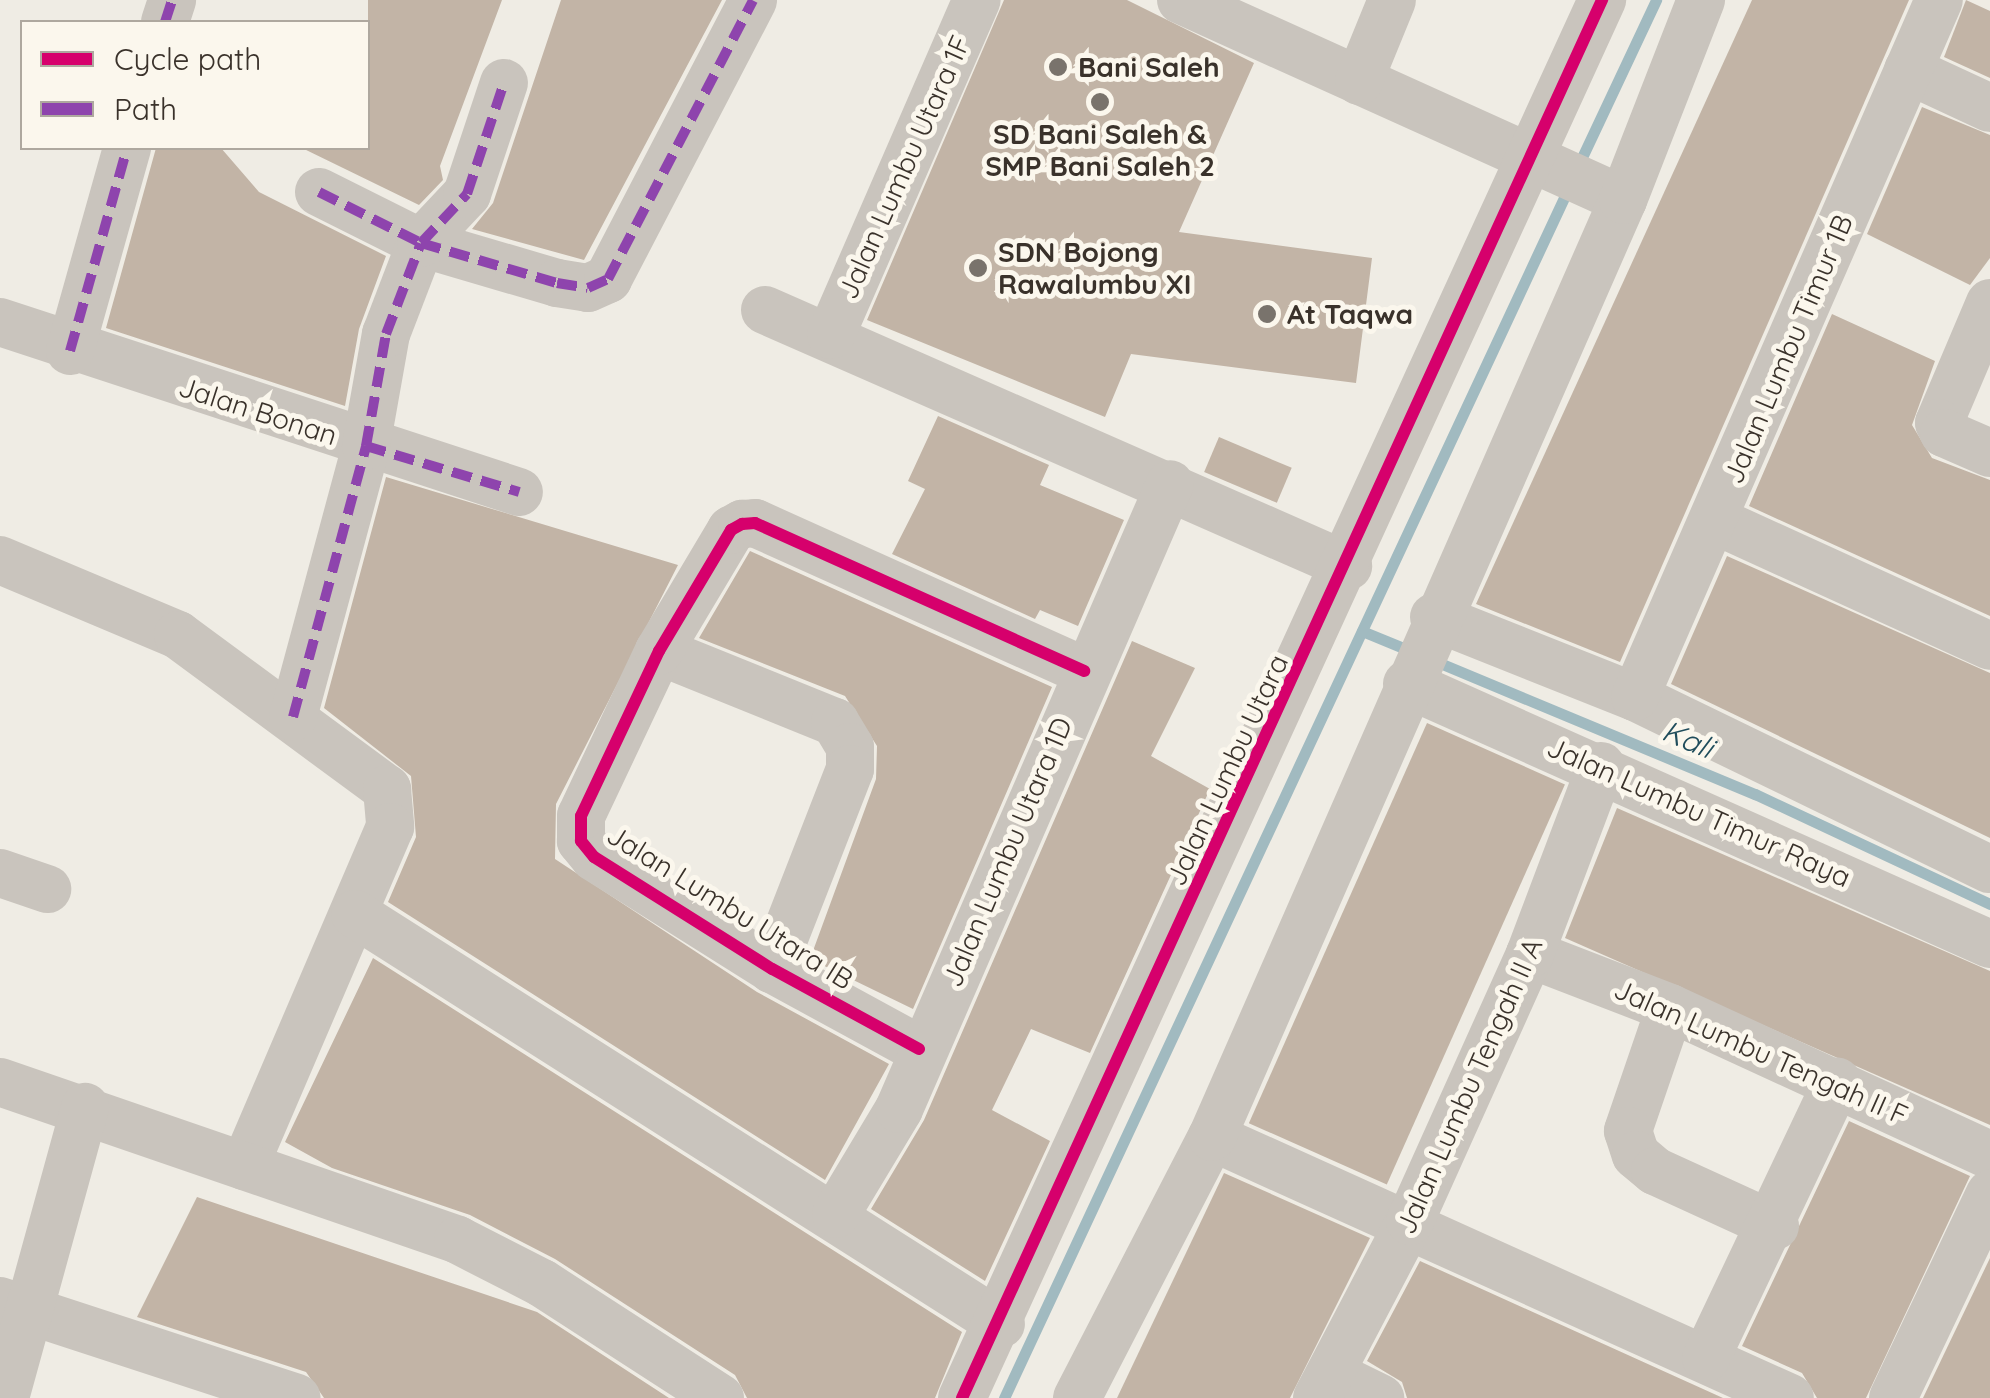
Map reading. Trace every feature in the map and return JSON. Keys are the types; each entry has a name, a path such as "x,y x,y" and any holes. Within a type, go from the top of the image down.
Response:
{"street":[{"path":"319,192 421,242 558,282 588,288 608,280 752,0"},
{"name":"Jalan Lumbu Utara 1F","path":"831,335 977,0"},
{"path":"1181,0 1581,180 1602,0"},
{"path":"1359,81 1392,0"},
{"name":"Jalan Lumbu Utara","path":"962,1398 1002,1324 1348,566 1581,180 1701,0"},
{"name":"Jalan Lumbu Timur 1B","path":"1634,697 1939,0"},
{"path":"1908,70 1990,108"},
{"path":"504,83 468,194 421,242 386,334 366,446 519,492"},
{"path":"70,351 125,150"},
{"name":"Jalan Lumbu Utara","path":"1077,1398 1212,1136 1420,652 1581,180"},
{"path":"765,310 831,335 1348,566"},
{"path":"1987,318 1939,422 1944,434 1990,453"},
{"name":"Jalan Bonan","path":"0,322 70,351 366,446 294,717"},
{"name":"Jalan Lumbu Utara 1D","path":"836,1214 899,1108 919,1048 1170,484"},
{"path":"1714,520 1990,646"},
{"name":"Jalan Lumbu Utara IB","path":"919,1048 772,969 594,857 581,841 581,816 659,650 730,530 755,522 1084,671"},
{"path":"0,560 146,618 294,717 387,788 390,828 244,1166"},
{"path":"659,650 835,722 850,747 850,768 772,969"},
{"path":"1420,652 1634,697 1990,868"},
{"name":"Jalan Lumbu Timur Raya","path":"1420,652 1601,766 1990,944"},
{"name":"Jalan Lumbu Tengah II A","path":"1324,1386 1410,1221 1530,954 1601,766"},
{"path":"0,873 48,890"},
{"path":"354,914 836,1214 1002,1324"},
{"name":"Jalan Lumbu Tengah II F","path":"1530,954 1670,1008 1990,1156"},
{"path":"1670,1008 1628,1132 1636,1155 1775,1226"},
{"path":"0,1082 85,1107 244,1166 401,1216 497,1258 720,1398"},
{"path":"1706,1358 1775,1226 1837,1082"},
{"path":"5,1398 16,1305 85,1107"},
{"path":"1212,1136 1410,1221 1790,1398"},
{"path":"1894,1398 1990,1194"},
{"path":"16,1305 234,1387 298,1398"},
{"path":"1324,1386 1380,1398"}],"building":[{"path":"368,0 502,0 440,166 443,180 419,205 306,150 370,150"},
{"path":"561,0 722,0 584,260 472,229 493,203"},
{"path":"1004,0 1127,0 1254,63 1179,232 1372,258 1356,383 1131,354 1105,417 867,320"},
{"path":"1752,0 1909,0 1620,662 1476,604"},
{"path":"1966,0 1990,11 1990,78 1944,57"},
{"path":"1922,107 1990,135 1990,258 1970,285 1867,234"},
{"path":"155,150 223,150 259,192 386,256 359,329 345,406 106,328"},
{"path":"1832,314 1935,361 1912,425 1932,458 1990,480 1990,616 1749,506"},
{"path":"938,416 1049,465 1040,485 1124,520 1078,626 1040,610 1035,619 892,554 925,489 908,481"},
{"path":"1219,437 1292,468 1277,503 1204,472"},
{"path":"386,477 678,565 556,804 555,859 757,992 889,1064 825,1180 388,902 416,837 411,776 324,708"},
{"path":"750,551 1052,687 913,1009 810,959 876,779 877,746 845,696 699,638"},
{"path":"1727,556 1990,673 1990,838 1671,684"},
{"path":"1132,641 1195,668 1151,756 1210,789 1090,1053 1031,1029 992,1110 1050,1141 985,1281 871,1209 924,1120"},
{"path":"1427,723 1565,784 1387,1185 1249,1123"},
{"path":"1617,808 1990,971 1990,1125 1565,938"},
{"path":"373,958 962,1332 935,1398 747,1398 735,1375 555,1259 470,1215 332,1168 285,1142"},
{"path":"1849,1121 1970,1176 1866,1398 1817,1398 1802,1373 1742,1346"},
{"path":"1224,1173 1370,1238 1290,1398 1117,1398"},
{"path":"197,1197 537,1312 669,1398 324,1398 306,1372 137,1317"},
{"path":"1990,1258 1990,1398 1923,1398"},
{"path":"1420,1261 1723,1398 1407,1398 1402,1382 1367,1361"}],"waterway":[{"path":"1577,168 1656,0"},
{"path":"1004,1398 1570,185"},
{"name":"Kali","path":"1362,631 1413,652"},
{"name":"Kali","path":"1435,661 1755,794 1990,904"}],"marked path":[{"path":"166,20 172,0"},
{"path":"319,192 421,243 557,283 588,288 608,279 753,0"},
{"path":"293,717 366,446 386,334 421,243 467,194 504,83"},
{"path":"70,351 126,150"},
{"path":"366,446 519,492"}],"cycle path":[{"path":"962,1398 1602,0"},
{"path":"919,1049 772,969 594,857 581,841 581,816 659,651 731,530 742,524 755,523 1084,671"}],"place":[{"name":"Bani Saleh","path":"1058,67"},
{"name":"SD Bani Saleh & SMP Bani Saleh 2","path":"1100,102"},
{"name":"SDN Bojong Rawalumbu XI","path":"978,268"},
{"name":"At Taqwa","path":"1267,314"}]}
